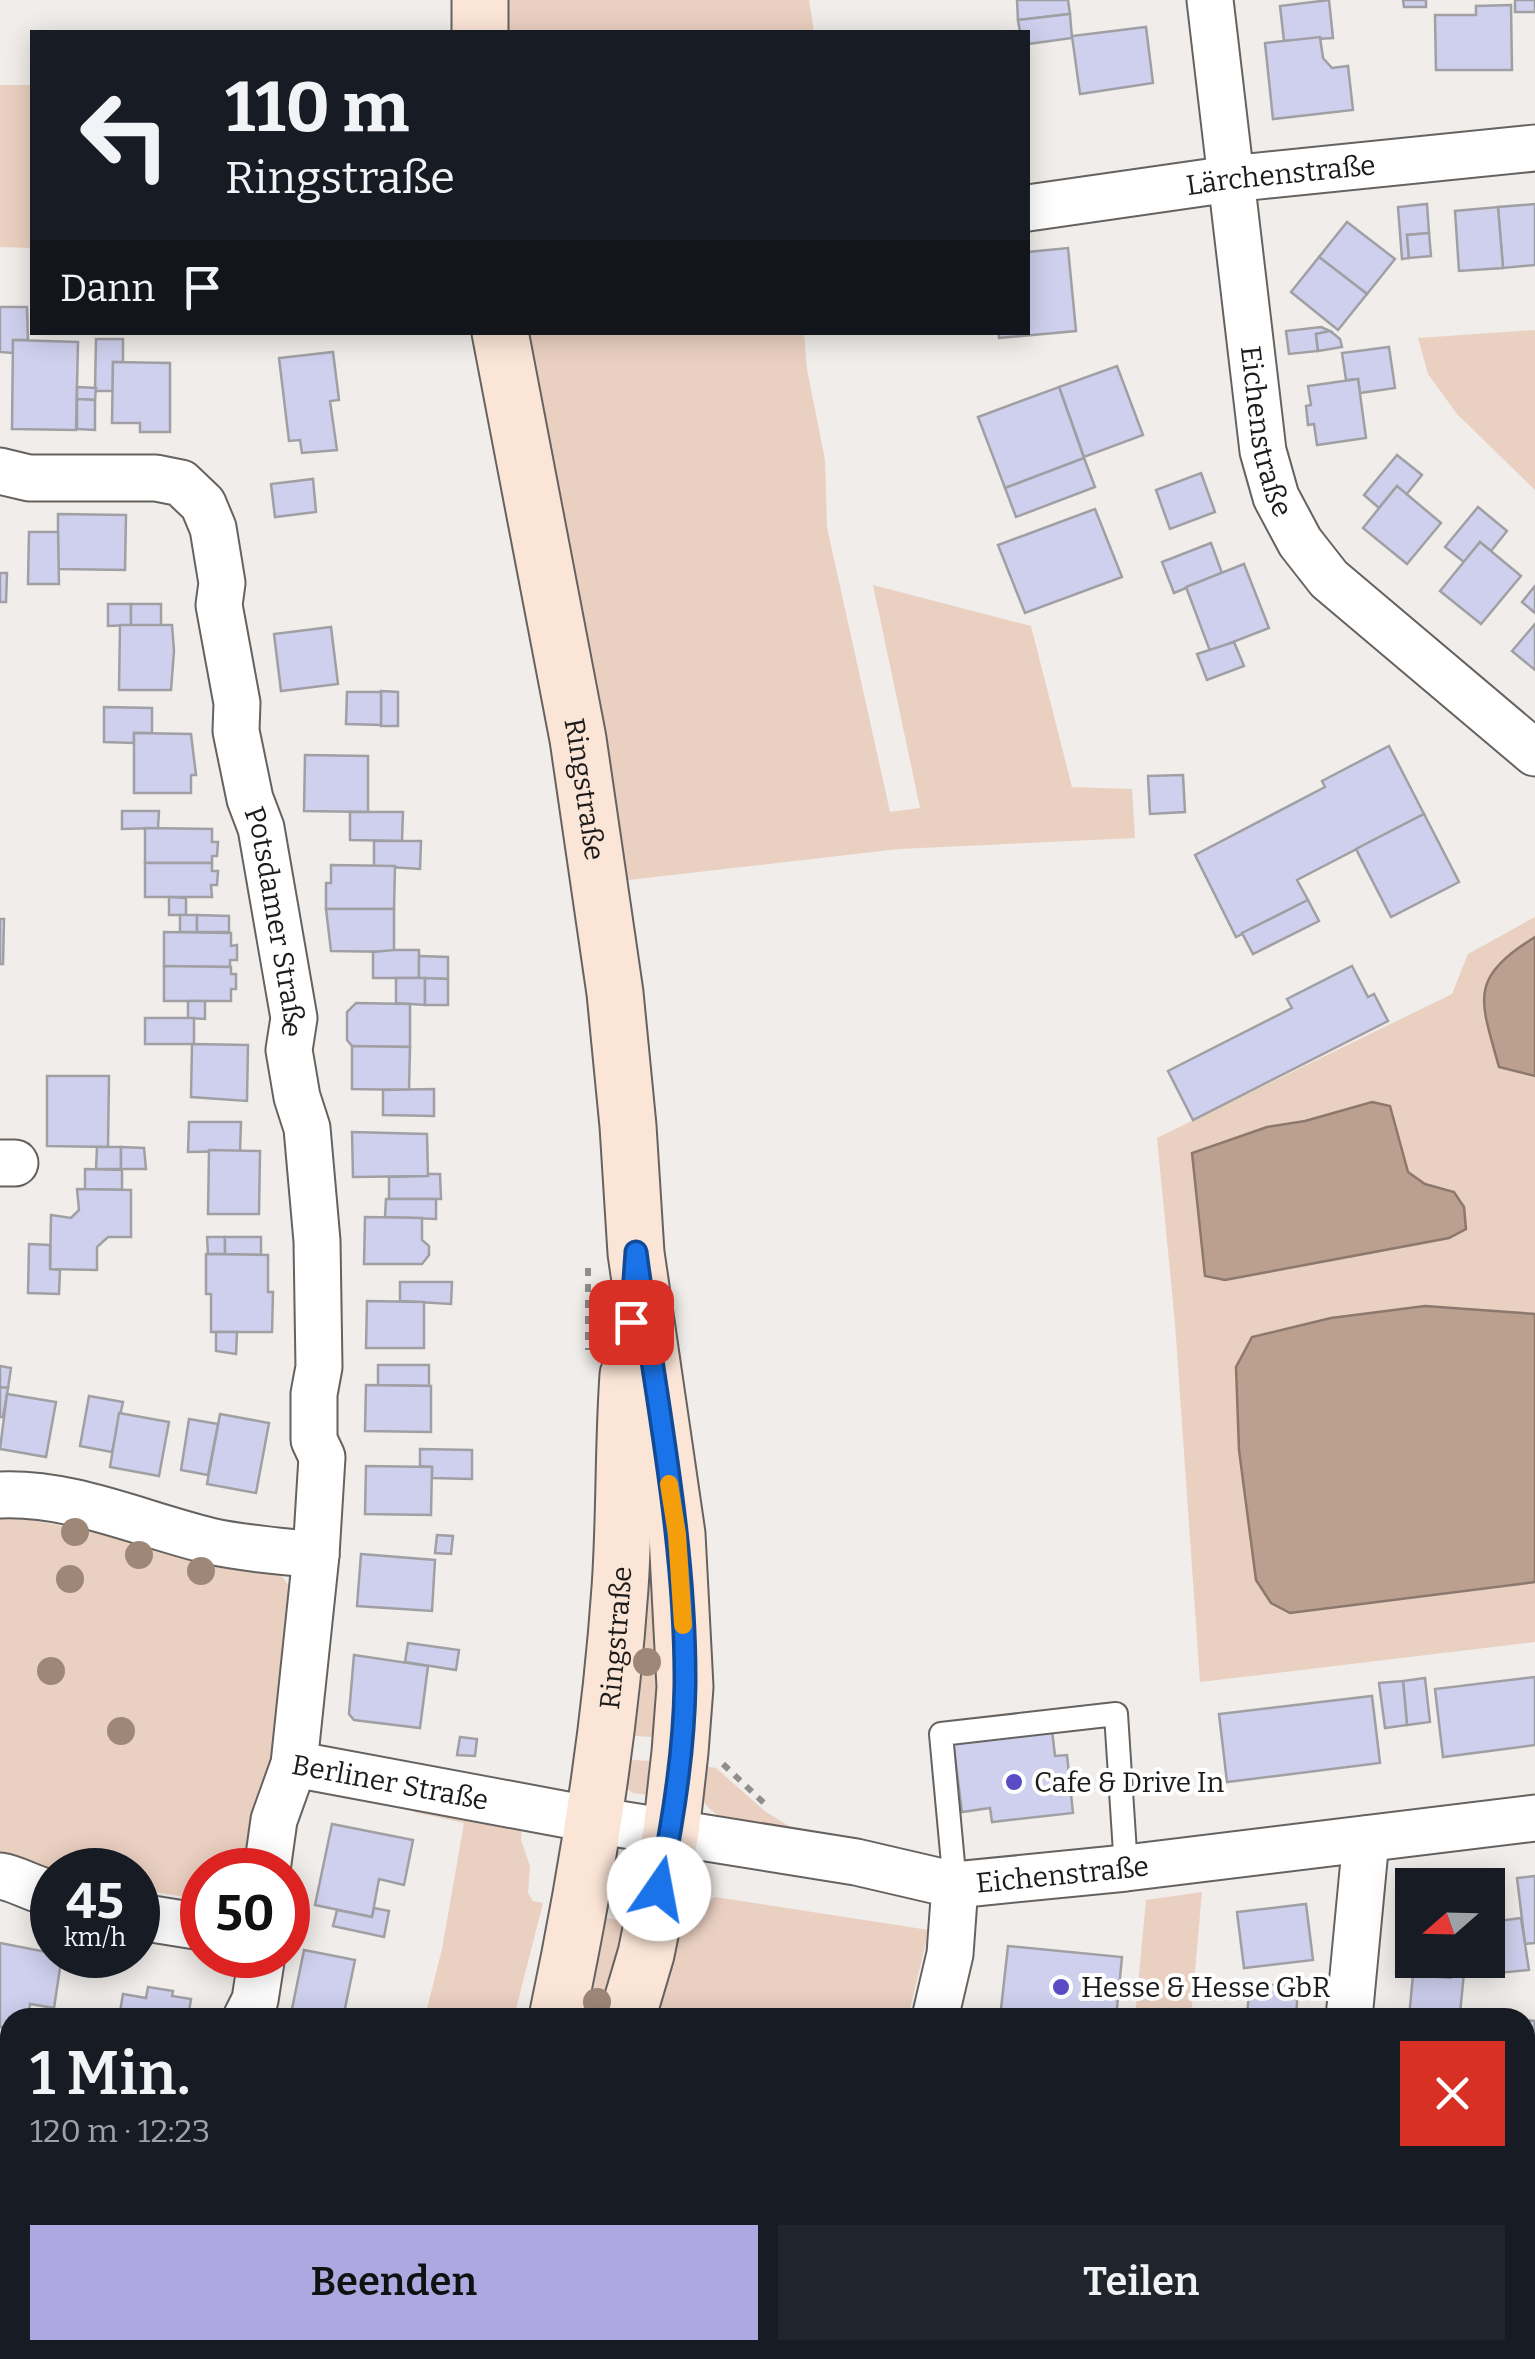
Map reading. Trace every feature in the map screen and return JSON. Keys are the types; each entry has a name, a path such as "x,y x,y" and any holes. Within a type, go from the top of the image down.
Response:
{"main road":[{"path":"480,0 480,30"},
{"name":"Ringstraße","path":"501,335 578,739 615,993 628,1126 611,1252 620,1588 594,1820 582,1900 558,2008"},
{"name":"Ringstraße","path":"611,1252 677,1534 685,1686 671,1832 646,1954 630,2008"}],"street":[{"name":"Eichenstraße","path":"1210,0 1263,450 1276,498 1300,542 1329,578 1535,754"},
{"name":"Lärchenstraße","path":"1030,208 1230,179 1535,148"},
{"name":"Potsdamer Straße","path":"0,471 29,478 156,478 181,483 204,504 213,528 222,582 219,605 237,703 236,731 264,847 294,1018 289,1050 307,1128 316,1241 320,1367 314,1394 314,1440 322,1457 294,1764"},
{"path":"0,1495 29,1494 72,1502 212,1541 316,1555"},
{"name":"Berliner Straße","path":"270,1848 274,1820 294,1764 594,1820"},
{"name":"Eichenstraße","path":"594,1820 856,1862 956,1885 1535,1818"},
{"path":"1350,2008 1366,1839"},
{"path":"0,1876 14,1878 30,1889"},
{"path":"937,2008 950,1954 956,1885"},
{"path":"251,2008 258,1978"}],"lane":[{"path":"956,1885 940,1734 1116,1714 1126,1868"}],"path":[{"path":"588,1366 611,1252"}],"shaded area":[{"path":"501,0 809,0 814,30 501,30"},
{"path":"0,85 30,85 30,248 0,247"},
{"path":"1535,330 1535,490 1457,414 1428,374 1418,338"},
{"path":"522,335 804,335 825,460 827,528 890,812 920,808 873,585 1031,626 1072,787 1132,789 1135,838 899,849 628,880"},
{"path":"1535,917 1535,1642 1200,1682 1175,1323 1157,1138 1452,994 1468,954"},
{"path":"1535,937 1535,1076 1499,1067 1484,1007 1489,978 1498,965"},
{"path":"1372,1102 1390,1106 1408,1172 1425,1184 1454,1192 1464,1207 1466,1229 1449,1238 1225,1280 1205,1276 1192,1153 1267,1127"},
{"path":"1425,1306 1535,1314 1535,1582 1290,1613 1271,1603 1256,1580 1239,1450 1236,1367 1252,1337 1331,1318"},
{"path":"648,1486 668,1738 619,1735"},
{"path":"0,1515 272,1562 292,1590 284,1698 260,1848 180,1848 180,1896 160,1893 160,1848 30,1848 30,1871 0,1866"},
{"path":"616,1759 667,1762 655,1796 633,1793 622,1785"},
{"path":"693,1764 716,1768 766,1812 797,1831 743,1824 718,1815 700,1796"},
{"path":"417,1795 522,1823 521,1840 530,1866 528,1893 533,1901 543,1903 516,2008 427,2008 464,1823 414,1812"},
{"path":"630,1862 644,1863 645,1901 597,1891 606,1873"},
{"path":"1202,1892 1192,2008 1136,2008 1146,1900"},
{"path":"715,1897 929,1930 910,2008 644,2008 677,1931 693,1923 705,1903"},
{"path":"593,1915 640,1925 617,2008 574,2008"}],"building":[{"path":"1017,0 1068,0 1070,14 1018,20"},
{"path":"1329,0 1333,38 1284,41 1280,6"},
{"path":"1403,0 1426,0 1426,7 1404,7"},
{"path":"1515,0 1535,0 1535,12 1515,12"},
{"path":"1511,5 1512,70 1436,70 1435,15 1476,15 1476,6"},
{"path":"1070,14 1072,38 1030,44 1030,30 1020,30 1018,20"},
{"path":"1146,27 1153,83 1080,94 1072,36"},
{"path":"1320,37 1323,58 1332,68 1348,66 1353,110 1273,119 1265,43"},
{"path":"1427,204 1429,233 1407,235 1409,258 1402,259 1398,207"},
{"path":"1535,204 1535,265 1503,268 1498,207"},
{"path":"1498,207 1503,268 1459,271 1455,211"},
{"path":"1347,222 1395,259 1367,294 1319,257"},
{"path":"1429,233 1431,256 1409,258 1407,235"},
{"path":"1068,248 1076,331 999,338 1030,335 1030,252"},
{"path":"1319,257 1367,294 1338,330 1291,292"},
{"path":"0,307 27,307 28,340 13,340 13,353 0,352"},
{"path":"1321,327 1330,331 1316,334 1318,351 1289,354 1286,331"},
{"path":"1330,331 1340,339 1342,347 1318,351 1316,334"},
{"path":"96,339 123,339 123,362 113,362 113,391 95,391"},
{"path":"13,340 78,342 76,430 12,429"},
{"path":"1389,347 1395,388 1360,393 1358,379 1346,380 1342,353"},
{"path":"333,352 339,400 330,401 337,450 302,453 300,440 289,441 279,358"},
{"path":"113,362 170,363 170,432 140,432 140,423 112,423"},
{"path":"1117,366 1143,435 1084,457 1059,387"},
{"path":"1358,379 1366,438 1317,445 1314,424 1308,425 1308,386"},
{"path":"77,387 96,388 95,400 77,399"},
{"path":"1059,387 1084,458 1005,488 978,417"},
{"path":"77,399 95,400 95,430 77,429"},
{"path":"1397,455 1422,475 1406,495 1397,486 1379,508 1364,495"},
{"path":"1084,458 1095,487 1016,517 1005,488"},
{"path":"1201,473 1215,512 1170,529 1156,490"},
{"path":"313,479 316,512 275,517 271,484"},
{"path":"1397,486 1441,523 1407,564 1363,528"},
{"path":"1478,507 1507,531 1491,551 1480,542 1464,562 1445,547"},
{"path":"1095,509 1122,577 1025,613 998,545"},
{"path":"58,514 126,515 125,570 58,569"},
{"path":"29,532 58,532 59,584 28,584"},
{"path":"1480,542 1521,576 1481,624 1440,591"},
{"path":"1211,543 1222,573 1174,593 1162,562"},
{"path":"1244,564 1269,628 1210,651 1186,587"},
{"path":"0,573 7,573 6,602 0,602"},
{"path":"1535,586 1535,613 1522,602"},
{"path":"108,604 131,604 131,625 108,626"},
{"path":"131,604 161,604 161,626 131,625"},
{"path":"1535,624 1535,670 1512,651"},
{"path":"120,625 172,625 171,690 119,690"},
{"path":"331,627 338,684 281,691 274,634"},
{"path":"1234,642 1244,666 1207,680 1197,654"},
{"path":"381,691 398,692 398,726 381,726"},
{"path":"347,692 381,692 381,725 346,724"},
{"path":"104,707 152,708 152,733 134,733 134,743 104,742"},
{"path":"134,733 191,734 196,775 191,775 191,793 134,793"},
{"path":"1389,746 1424,814 1297,880 1308,900 1236,937 1195,855 1325,787 1322,781"},
{"path":"305,755 368,756 368,812 304,811"},
{"path":"1183,775 1185,812 1150,814 1148,776"},
{"path":"122,811 159,811 158,828 122,829"},
{"path":"350,812 403,812 402,841 350,840"},
{"path":"1424,814 1459,882 1391,917 1356,849"},
{"path":"145,828 212,829 212,842 218,842 217,856 212,856 212,863 145,863"},
{"path":"374,841 421,841 420,869 374,866"},
{"path":"145,863 212,863 212,871 218,871 217,885 211,885 212,897 145,897"},
{"path":"331,865 395,866 394,909 326,909"},
{"path":"169,897 186,898 186,915 169,915"},
{"path":"1308,900 1319,921 1253,954 1242,933"},
{"path":"326,909 394,909 394,952 331,951"},
{"path":"180,915 197,915 197,932 180,932"},
{"path":"197,915 229,916 229,932 197,932"},
{"path":"0,919 4,919 3,964 0,964"},
{"path":"164,932 231,933 231,946 237,945 237,960 230,960 230,967 164,966"},
{"path":"419,950 419,978 373,978 373,952"},
{"path":"419,956 448,957 448,979 419,978"},
{"path":"164,966 231,967 231,974 236,974 236,989 231,989 231,1001 164,1001"},
{"path":"1352,966 1368,997 1374,994 1388,1021 1193,1120 1168,1071 1292,1008 1287,999"},
{"path":"396,978 425,978 425,1005 396,1003"},
{"path":"425,978 448,979 448,1005 425,1005"},
{"path":"188,1001 205,1001 205,1019 188,1018"},
{"path":"356,1003 410,1004 410,1047 352,1046 347,1040 347,1012"},
{"path":"145,1018 194,1018 194,1044 145,1044"},
{"path":"192,1044 248,1045 247,1101 191,1097"},
{"path":"352,1046 410,1047 409,1090 352,1089"},
{"path":"47,1076 109,1076 108,1147 47,1146"},
{"path":"434,1089 434,1116 383,1115 383,1090"},
{"path":"189,1122 241,1122 240,1151 188,1152"},
{"path":"352,1132 427,1134 428,1176 353,1177"},
{"path":"97,1147 121,1147 121,1169 96,1169"},
{"path":"121,1147 144,1148 146,1169 121,1169"},
{"path":"209,1150 260,1151 259,1214 208,1214"},
{"path":"85,1169 122,1170 122,1190 85,1189"},
{"path":"440,1174 441,1199 389,1199 389,1177"},
{"path":"77,1189 131,1190 131,1237 108,1237 97,1247 97,1270 50,1269 51,1215 71,1218 79,1210"},
{"path":"386,1199 436,1199 436,1219 385,1217"},
{"path":"365,1217 422,1218 422,1240 429,1246 429,1255 422,1264 364,1264"},
{"path":"207,1237 225,1237 225,1254 208,1254"},
{"path":"225,1237 261,1237 261,1255 225,1254"},
{"path":"29,1244 50,1245 50,1269 60,1270 59,1294 28,1293"},
{"path":"206,1254 268,1255 268,1292 273,1292 272,1332 211,1332"},
{"path":"400,1282 452,1282 451,1304 400,1301"},
{"path":"367,1301 424,1302 424,1348 366,1348"},
{"path":"216,1332 237,1332 236,1354 216,1351"},
{"path":"378,1365 429,1365 429,1386 378,1385"},
{"path":"0,1366 11,1368 8,1388 0,1387"},
{"path":"366,1385 431,1386 431,1432 365,1431"},
{"path":"0,1387 8,1388 3,1417 0,1417"},
{"path":"7,1394 56,1402 46,1457 0,1449"},
{"path":"89,1396 123,1402 112,1452 80,1446"},
{"path":"119,1413 169,1422 159,1476 110,1467"},
{"path":"220,1414 269,1423 256,1493 207,1484"},
{"path":"189,1419 218,1424 208,1475 181,1470"},
{"path":"420,1449 472,1450 472,1479 432,1478 432,1467 420,1466"},
{"path":"366,1466 432,1467 431,1515 365,1514"},
{"path":"437,1535 453,1536 451,1554 435,1553"},
{"path":"361,1554 435,1560 432,1611 357,1606"},
{"path":"408,1643 459,1650 456,1670 405,1662"},
{"path":"354,1655 428,1666 420,1728 354,1720 349,1714"},
{"path":"1535,1677 1535,1745 1443,1757 1435,1689"},
{"path":"1425,1678 1430,1722 1407,1725 1403,1681"},
{"path":"1403,1681 1407,1725 1385,1728 1379,1683"},
{"path":"1372,1696 1380,1763 1227,1782 1219,1714"},
{"name":"Cafe & Drive In","path":"1052,1730 1055,1756 1067,1755 1073,1813 992,1822 990,1808 962,1812 953,1742"},
{"path":"460,1737 477,1739 475,1756 457,1755"},
{"path":"332,1824 413,1840 404,1885 379,1879 372,1917 315,1905"},
{"path":"1535,1876 1535,1943 1525,1944 1517,1878"},
{"path":"1306,1904 1313,1960 1244,1968 1237,1912"},
{"path":"374,1908 389,1911 384,1937 333,1926 337,1910 372,1917"},
{"path":"1521,1918 1529,1970 1505,1972 1505,1920"},
{"path":"0,1943 30,1949 30,1978 59,1978 54,2008 30,2004 29,2008 0,2008"},
{"name":"Hesse & Hesse GbR","path":"1008,1946 1122,1957 1117,2008 1001,2008"},
{"path":"310,1951 355,1960 345,2008 292,2008 298,1978 310,1978"},
{"path":"1413,1978 1464,1978 1460,2008 1410,2008"},
{"path":"1250,1983 1298,1987 1297,2008 1248,2008"},
{"path":"148,1987 191,1999 190,2008 121,2008 123,1994 146,1998"}],"slow traffic":[{"path":"669,1484 677,1534 683,1625"}],"place":[{"name":"Cafe & Drive In","path":"1014,1782"},
{"name":"Hesse & Hesse GbR","path":"1061,1987"}],"route":[{"path":"631,1322 636,1252 677,1534 685,1686 671,1832 659,1889"}]}
